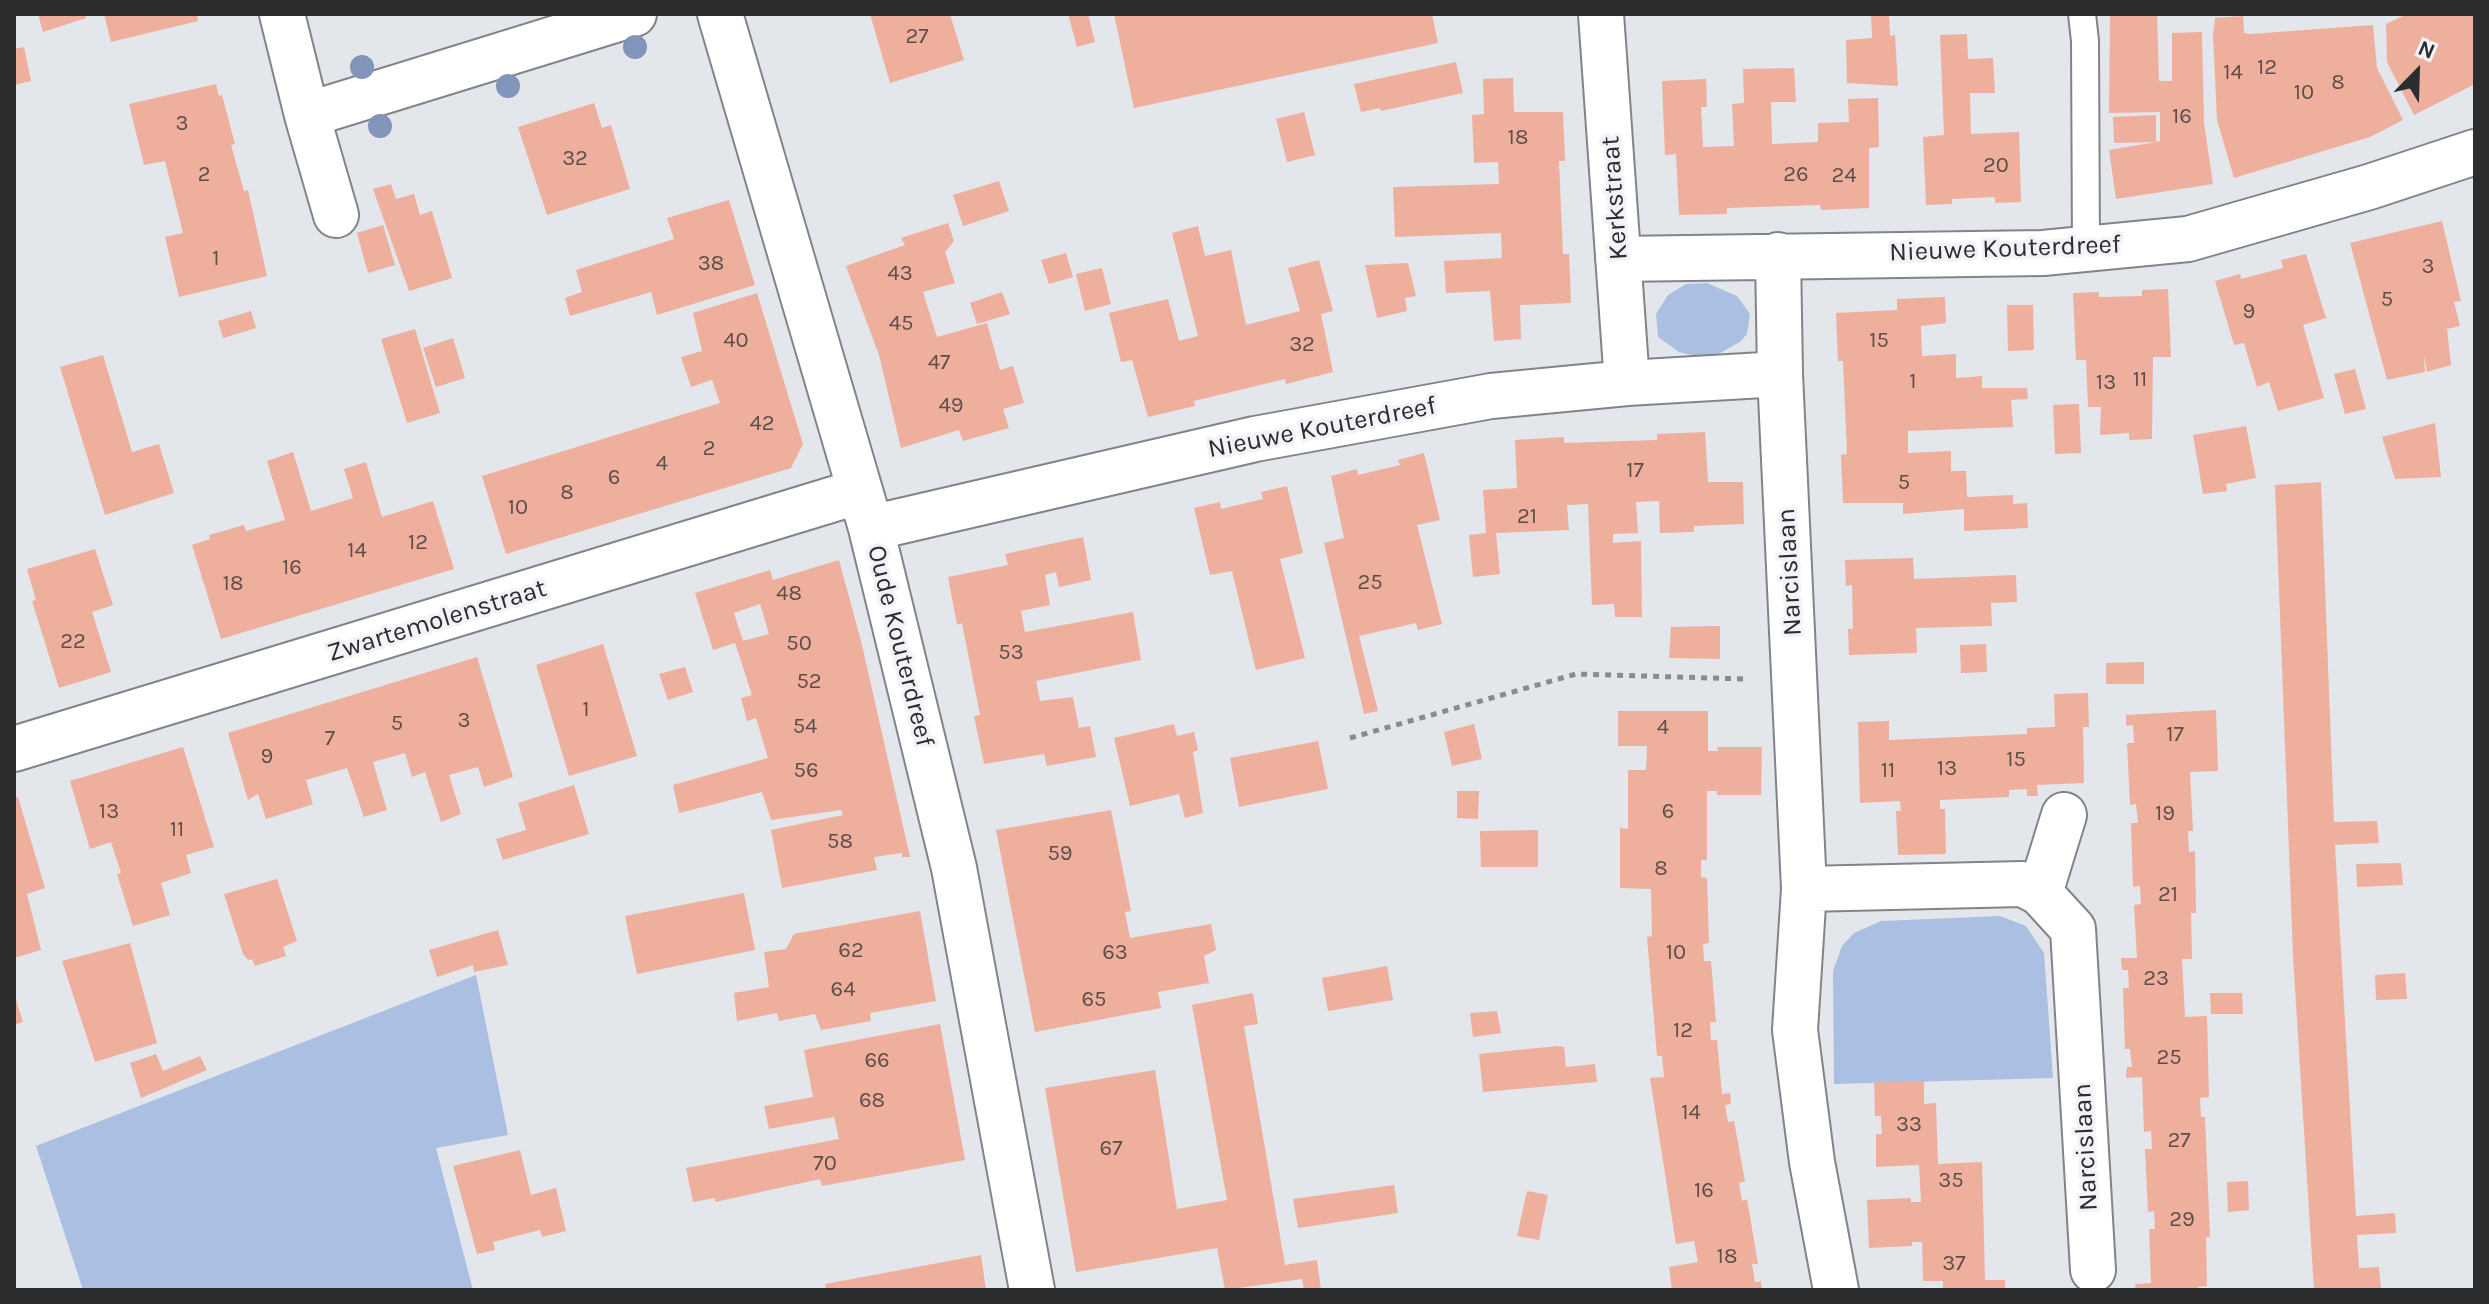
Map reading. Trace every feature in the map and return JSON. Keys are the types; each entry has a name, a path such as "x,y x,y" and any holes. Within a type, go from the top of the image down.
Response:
{"street":[{"path":"282,14 336,215"},
{"path":"307,115 634,14"},
{"name":"Oude Kouterdreef","path":"720,14 866,509 954,868 1032,1290"},
{"name":"Kerkstraat","path":"1601,14 1627,383"},
{"name":"Nieuwe Kouterdreef","path":"1618,259 2043,253 2188,239 2369,187 2475,152"},
{"name":"Narcislaan","path":"1778,255 1780,374 1804,889 1795,1030 1812,1162 1836,1290"},
{"name":"Nieuwe Kouterdreef","path":"866,509 1491,396 1627,383 1780,374"},
{"name":"Zwartemolenstraat","path":"14,749 866,509"},
{"path":"1804,889 2023,884 2040,893 2064,815"},
{"name":"Narcislaan","path":"2040,893 2073,929 2093,1270"}],"lane":[{"path":"2082,14 2086,249"}],"path":[{"path":"1350,738 1576,674 1796,680"}],"shaded area":[{"path":"1707,283 1737,296 1750,314 1747,334 1740,342 1709,359 1679,352 1658,337 1656,314 1668,295 1686,284"},
{"path":"2000,916 2026,926 2044,953 2053,1078 1834,1084 1833,971 1842,946 1854,933 1881,921"},
{"path":"476,975 508,1135 436,1148 473,1290 83,1290 36,1146"}],"building":[{"path":"38,14 86,14 86,18 43,32"},
{"path":"104,14 197,14 198,21 111,42"},
{"path":"870,14 950,14 964,60 890,83"},
{"path":"1068,14 1088,14 1095,42 1077,47"},
{"path":"1114,14 1432,14 1438,43 1134,108"},
{"path":"1871,14 1889,14 1890,36 1895,35 1898,86 1847,83 1846,40 1872,38"},
{"path":"2110,14 2157,14 2159,81 2172,81 2172,33 2202,32 2204,123 2213,184 2116,199 2109,150 2160,141 2160,112 2109,113"},
{"path":"2407,14 2475,14 2475,84 2414,115 2387,62 2386,24"},
{"path":"2243,16 2244,33 2250,34 2373,25 2377,68 2403,120 2370,137 2234,178 2217,120 2213,35 2215,18"},
{"path":"1967,34 1968,59 1993,58 1995,93 1970,93 1971,134 2019,132 2021,202 1995,203 1995,197 1952,199 1952,204 1926,205 1923,137 1944,135 1940,35"},
{"path":"24,47 31,81 14,85 14,49"},
{"path":"1456,62 1463,93 1381,111 1380,108 1361,112 1354,84"},
{"path":"1794,68 1796,102 1771,102 1772,144 1818,142 1818,123 1849,122 1848,99 1878,98 1879,147 1869,148 1869,208 1821,210 1820,205 1727,208 1727,214 1679,215 1676,154 1665,155 1662,81 1706,79 1707,107 1701,107 1703,147 1734,146 1732,104 1744,103 1743,69"},
{"path":"1513,78 1514,112 1563,112 1565,161 1559,161 1563,254 1569,254 1571,303 1520,305 1521,339 1494,341 1490,291 1446,293 1444,261 1502,258 1501,233 1395,237 1393,187 1499,184 1498,162 1474,163 1472,115 1484,114 1483,79"},
{"path":"216,84 235,144 231,145 244,191 248,190 267,276 179,297 165,237 183,233 165,161 144,165 129,104"},
{"path":"594,103 602,128 611,125 630,189 547,215 518,127"},
{"path":"1304,112 1315,155 1287,162 1276,119"},
{"path":"2156,115 2156,142 2114,143 2113,117"},
{"path":"999,181 1009,211 963,226 953,195"},
{"path":"391,184 396,199 414,194 420,215 432,211 452,278 409,291 373,189"},
{"path":"729,200 755,285 657,315 651,292 570,316 565,298 582,292 576,270 674,239 667,218"},
{"path":"2442,221 2461,301 2454,302 2460,326 2447,329 2451,365 2427,372 2424,355 2425,372 2387,380 2350,243"},
{"path":"948,223 954,241 945,252 955,283 923,292 937,337 987,323 1000,370 1013,366 1024,403 1003,409 1009,428 963,441 959,430 901,448 879,355 846,266 905,245 901,238"},
{"path":"383,225 395,265 368,273 357,233"},
{"path":"1198,226 1205,256 1231,250 1246,325 1300,311 1288,268 1319,260 1333,311 1321,314 1333,372 1286,384 1285,379 1194,401 1195,406 1148,417 1132,360 1121,362 1109,313 1168,299 1179,341 1198,336 1172,233"},
{"path":"1066,253 1073,277 1049,284 1041,260"},
{"path":"2306,254 2326,318 2303,325 2324,398 2278,411 2269,382 2257,387 2244,343 2234,345 2215,281 2240,274 2241,279 2283,268 2281,260"},
{"path":"1408,263 1416,296 1405,298 1407,311 1377,318 1365,265"},
{"path":"1102,268 1111,304 1085,311 1076,274"},
{"path":"2168,289 2171,357 2153,357 2152,439 2129,440 2129,433 2100,435 2101,407 2088,407 2086,360 2076,360 2073,293 2099,292 2099,297 2142,296 2142,290"},
{"path":"1002,292 1010,314 977,324 970,303"},
{"path":"757,293 803,444 791,468 506,554 482,476 720,403 712,380 691,387 681,357 702,351 693,313"},
{"path":"1945,297 1946,323 1921,326 1922,356 1956,354 1956,378 1982,376 1982,388 2027,388 2028,399 2011,400 2013,427 1908,431 1908,453 1951,451 1951,471 1966,471 1967,497 2013,495 2013,504 2027,503 2028,528 1964,531 1964,509 1903,514 1903,503 1843,503 1841,455 1847,454 1843,361 1838,361 1836,313 1897,310 1897,299"},
{"path":"2007,305 2033,305 2034,350 2008,351"},
{"path":"251,311 256,328 223,338 218,321"},
{"path":"415,329 440,413 407,423 381,339"},
{"path":"453,338 465,378 436,387 423,348"},
{"path":"103,355 132,452 159,444 174,493 105,515 60,367"},
{"path":"2355,369 2366,409 2345,414 2334,374"},
{"path":"2079,404 2081,453 2055,454 2053,405"},
{"path":"2435,423 2441,477 2395,479 2382,437"},
{"path":"2246,426 2256,478 2226,484 2227,491 2203,494 2193,435"},
{"path":"1705,432 1708,482 1743,482 1744,524 1694,526 1694,532 1660,533 1659,501 1636,502 1638,533 1613,534 1613,543 1641,541 1642,617 1615,617 1614,604 1592,605 1588,504 1567,505 1569,530 1496,533 1500,574 1473,577 1469,535 1486,533 1483,490 1517,488 1515,440 1564,437 1564,443 1657,440 1657,434"},
{"path":"293,452 311,511 353,498 344,469 366,462 382,517 433,501 454,569 221,639 192,545 210,539 209,535 244,525 246,531 285,520 267,461"},
{"path":"1424,453 1440,520 1417,525 1442,624 1418,630 1416,623 1359,636 1378,711 1364,714 1324,543 1344,538 1331,476 1357,469 1358,475 1400,465 1398,460"},
{"path":"2321,482 2334,822 2377,821 2379,843 2335,845 2356,1216 2395,1213 2396,1233 2357,1235 2359,1268 2379,1267 2381,1290 2314,1290 2293,956 2275,485"},
{"path":"1287,486 1303,553 1280,559 1305,658 1256,670 1232,571 1210,575 1194,508 1220,502 1221,509 1263,499 1261,492"},
{"path":"1083,537 1091,580 1059,587 1056,572 1045,575 1050,605 1021,611 1025,632 1133,612 1141,660 1036,681 1040,701 1073,697 1079,728 1090,726 1096,757 1047,766 1044,754 984,764 974,716 980,715 962,623 957,625 948,577 1008,565 1005,554"},
{"path":"95,549 113,605 92,612 111,672 59,688 32,601 36,600 27,569"},
{"path":"1913,558 1914,579 2016,575 2017,602 1991,603 1992,626 1916,628 1917,653 1849,655 1848,629 1853,629 1852,585 1846,586 1845,560"},
{"path":"839,560 862,645 910,857 902,857 902,853 874,857 877,870 782,888 771,830 843,815 841,810 771,820 762,792 679,813 673,785 768,758 756,718 747,721 741,698 752,695 735,643 713,650 695,593 770,570 773,580","holes":["760,604 769,634 743,641 734,613"]},
{"path":"1720,626 1720,659 1669,658 1671,627"},
{"path":"603,644 637,756 569,776 536,665"},
{"path":"1986,644 1987,672 1961,673 1960,645"},
{"path":"477,657 513,777 484,787 478,767 449,775 461,814 441,822 425,772 412,777 405,753 373,762 387,810 364,817 347,768 306,780 313,804 298,809 266,819 258,794 248,800 228,733"},
{"path":"2144,662 2144,684 2106,684 2106,663"},
{"path":"685,667 693,692 668,700 659,674"},
{"path":"2088,693 2089,727 2083,727 2084,783 2037,785 2038,796 2027,796 2027,789 2009,790 2009,797 1940,800 1940,809 1945,809 1946,854 1898,855 1896,811 1901,811 1900,801 1860,803 1858,722 1889,721 1889,740 2027,734 2027,728 2055,727 2054,694"},
{"path":"2216,710 2218,771 2190,772 2193,831 2188,831 2189,852 2195,851 2196,913 2191,913 2192,959 2182,959 2185,1017 2207,1016 2209,1097 2200,1098 2201,1117 2205,1117 2210,1237 2206,1237 2207,1286 2198,1287 2198,1290 2136,1290 2135,1284 2151,1283 2149,1229 2155,1229 2154,1211 2148,1212 2145,1149 2152,1149 2151,1131 2144,1132 2142,1077 2126,1078 2127,1067 2132,1067 2130,1049 2125,1049 2123,988 2129,988 2128,970 2122,970 2121,958 2137,958 2134,905 2141,904 2140,886 2133,887 2131,823 2138,823 2136,804 2130,805 2127,743 2134,743 2133,725 2126,726 2126,715"},
{"path":"1618,711 1708,711 1708,751 1718,751 1717,747 1762,747 1761,795 1717,795 1717,791 1707,791 1707,860 1701,860 1701,877 1707,878 1709,943 1703,944 1704,961 1711,961 1716,1022 1710,1022 1711,1040 1717,1040 1722,1094 1730,1093 1731,1104 1725,1105 1728,1122 1734,1121 1745,1181 1739,1183 1742,1201 1747,1199 1758,1264 1752,1264 1755,1282 1761,1281 1762,1290 1672,1290 1669,1267 1698,1262 1694,1241 1676,1244 1650,1078 1664,1077 1662,1056 1657,1056 1647,937 1652,936 1651,889 1620,888 1620,828 1628,829 1628,770 1646,770 1647,746 1618,746"},
{"path":"1174,724 1177,736 1194,732 1198,750 1193,752 1203,813 1185,818 1179,794 1130,806 1114,738"},
{"path":"1474,724 1482,759 1452,766 1444,732"},
{"path":"1318,741 1328,789 1239,807 1230,758"},
{"path":"183,747 214,847 186,855 191,873 161,883 170,915 133,926 111,842 90,849 70,781"},
{"path":"574,785 589,834 503,860 496,839 526,830 518,803"},
{"path":"1457,791 1479,791 1478,819 1457,818"},
{"path":"18,797 45,888 27,894 41,950 14,958 14,798"},
{"path":"1111,810 1131,911 1125,912 1130,938 1211,924 1216,950 1204,956 1209,983 1158,992 1161,1008 1035,1032 996,830"},
{"path":"1538,830 1538,867 1481,867 1480,831"},
{"path":"2401,863 2403,885 2357,887 2356,864"},
{"path":"277,879 297,941 283,947 286,956 255,966 252,959 248,960 243,954 224,894"},
{"path":"744,893 755,950 637,974 625,916"},
{"path":"920,911 936,1001 870,1013 871,1021 821,1030 815,1014 779,1021 777,1013 737,1021 734,993 769,987 764,952 786,949 794,934"},
{"path":"498,930 508,965 474,972 473,965 437,977 429,950"},
{"path":"130,943 157,1043 95,1062 62,961"},
{"path":"1387,966 1393,1000 1328,1011 1322,978"},
{"path":"2405,973 2407,999 2376,1000 2375,975"},
{"path":"14,993 23,1022 14,1025"},
{"path":"1253,993 1258,1024 1244,1026 1285,1265 1317,1260 1321,1290 1304,1290 1302,1279 1225,1290 1217,1248 1076,1272 1045,1088 1155,1070 1177,1209 1227,1200 1192,1005"},
{"path":"2210,993 2242,993 2243,1014 2211,1014"},
{"path":"1497,1011 1501,1033 1473,1037 1470,1013"},
{"path":"940,1024 965,1160 822,1186 820,1179 715,1202 715,1198 693,1202 686,1168 839,1139 834,1117 769,1129 764,1106 813,1097 804,1050"},
{"path":"1564,1047 1566,1067 1595,1064 1597,1082 1483,1092 1479,1054"},
{"path":"156,1054 163,1071 200,1056 207,1070 141,1098 130,1063"},
{"path":"1924,1081 1924,1104 1936,1103 1938,1164 1982,1162 1985,1280 2005,1280 2005,1290 1943,1290 1943,1281 1923,1281 1922,1242 1912,1242 1912,1246 1869,1248 1867,1200 1911,1198 1911,1202 1921,1202 1919,1165 1876,1167 1876,1134 1882,1134 1881,1116 1875,1116 1874,1082"},
{"path":"520,1150 531,1195 556,1188 566,1231 542,1237 540,1230 493,1242 495,1250 477,1254 453,1166"},
{"path":"2248,1181 2249,1210 2228,1212 2227,1182"},
{"path":"1394,1185 1398,1213 1298,1228 1293,1199"},
{"path":"1527,1191 1548,1195 1539,1240 1517,1236"},
{"path":"981,1255 986,1290 826,1290 825,1284"}]}
